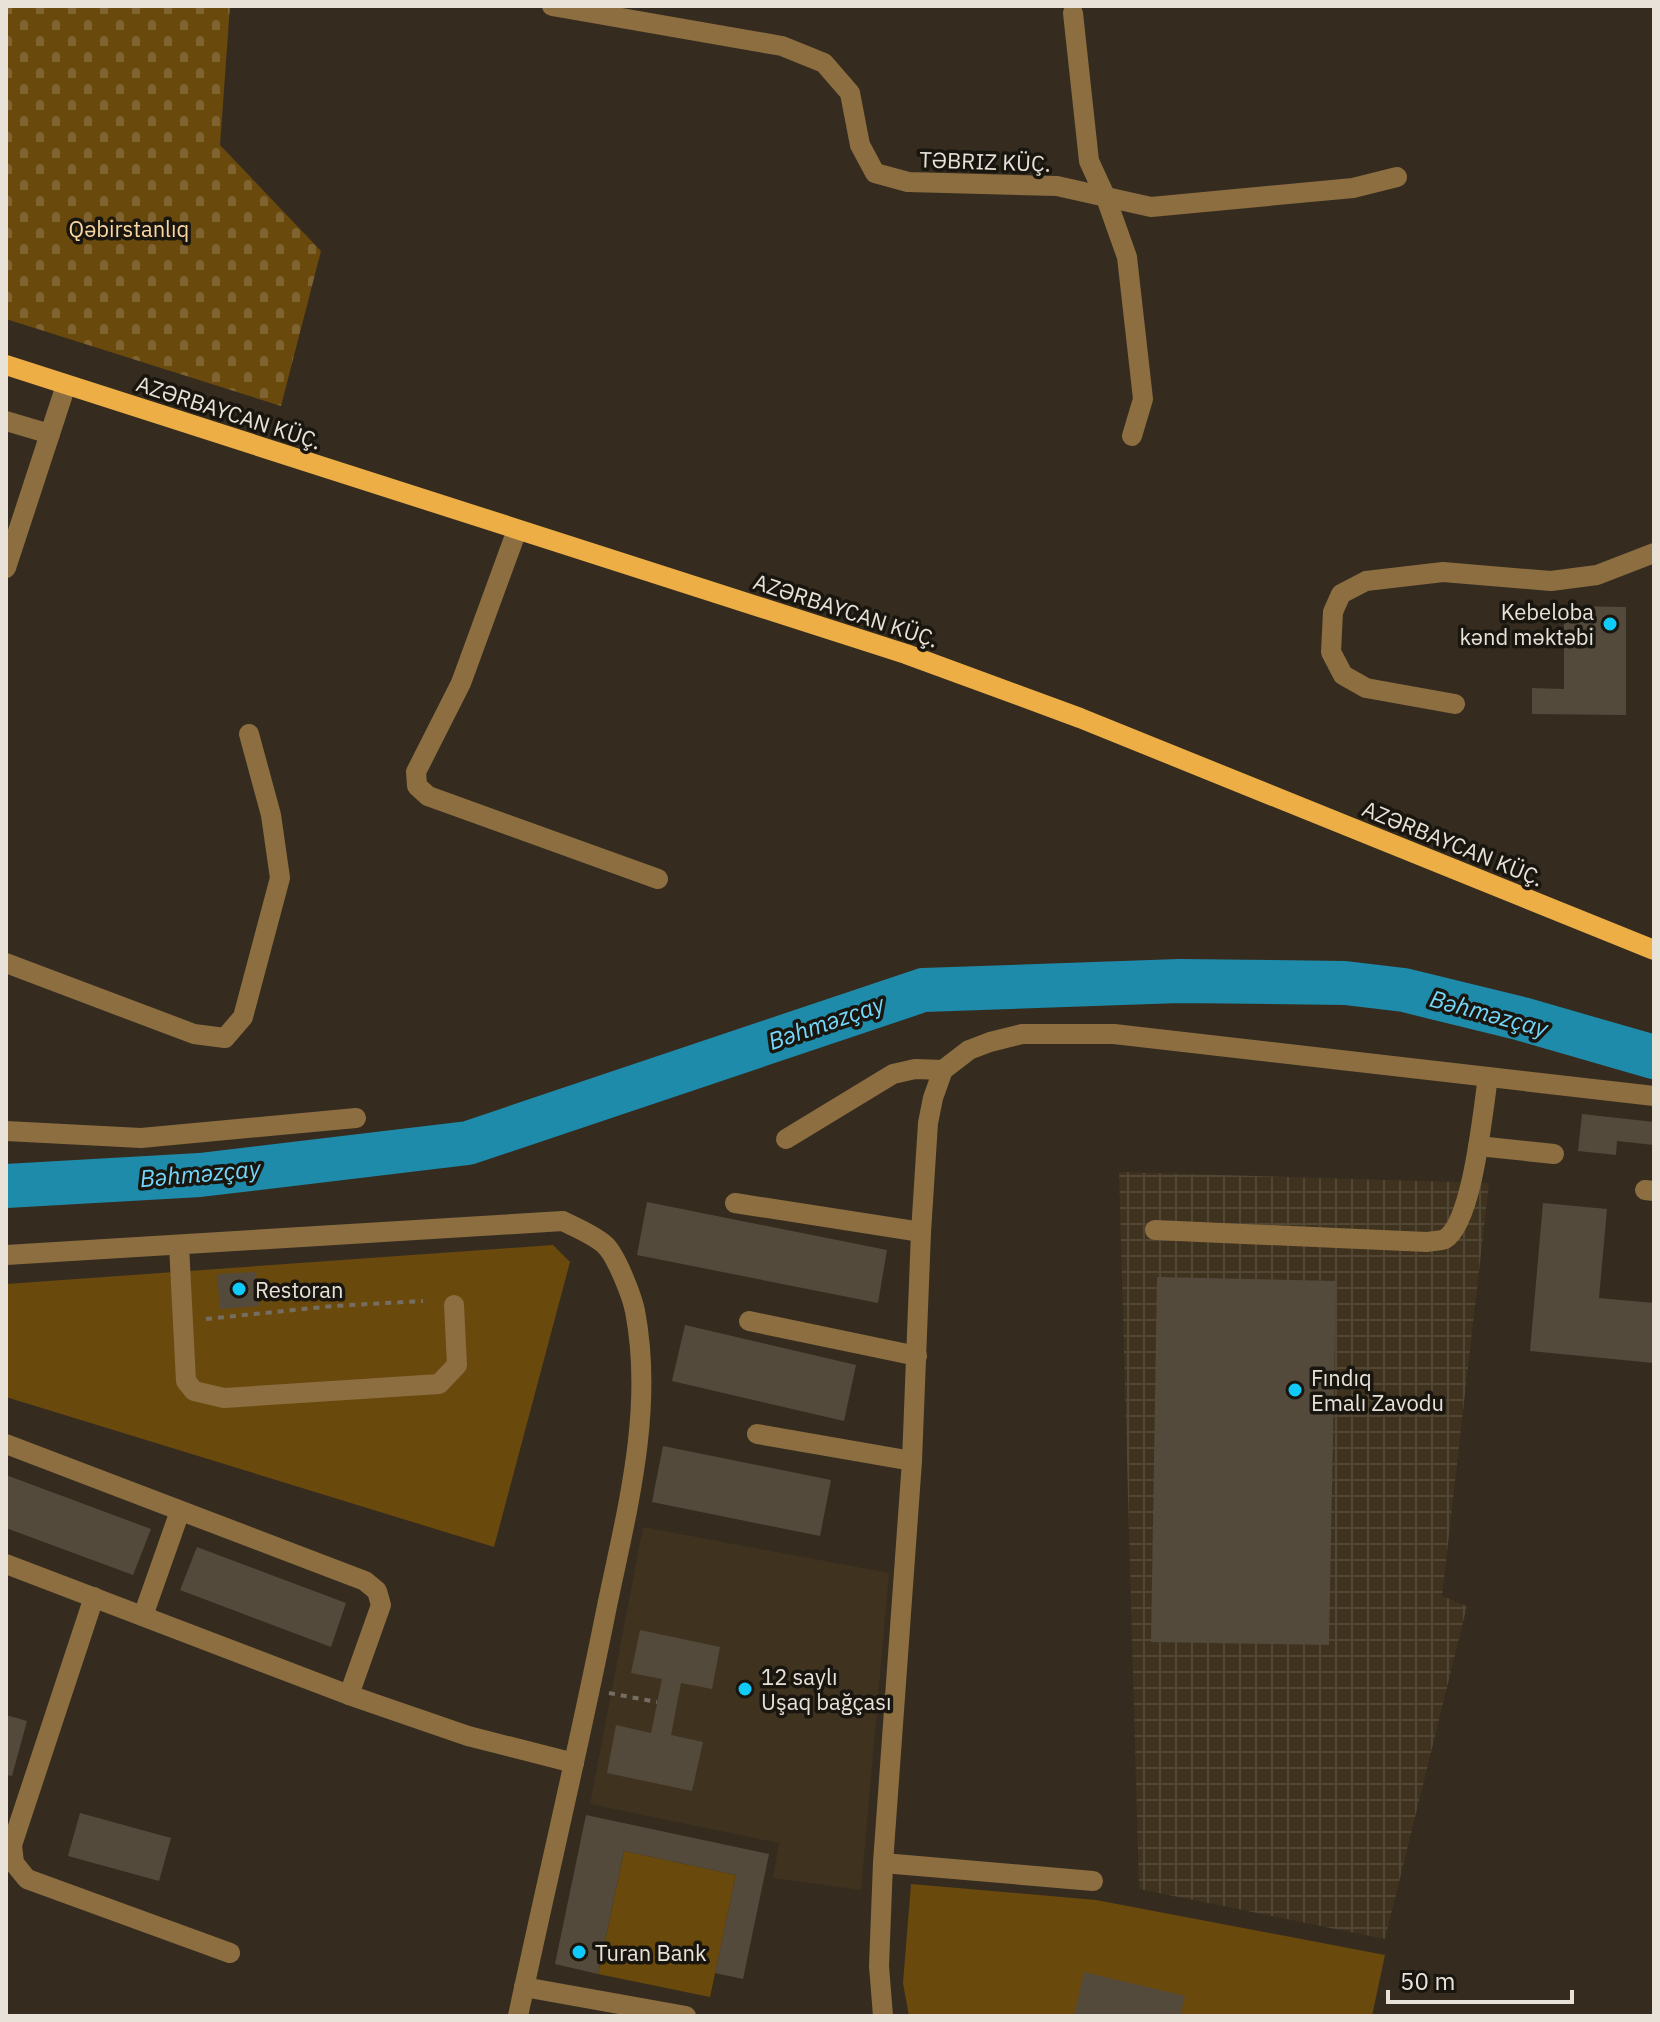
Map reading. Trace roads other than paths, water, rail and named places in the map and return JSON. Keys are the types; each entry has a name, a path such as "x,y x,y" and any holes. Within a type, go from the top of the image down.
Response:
{"main road":[{"name":"AZƏRBAYCAN KÜÇ.","path":"6,365 921,659 1095,724 1654,950"}],"street":[{"name":"TƏBRIZ KÜÇ.","path":"552,6 782,46 824,63 850,93 860,145 875,173 908,182 1057,186 1151,207 1353,188 1397,177"},
{"path":"1073,13 1089,161 1127,257 1143,399 1132,436"},
{"path":"6,568 66,385"},
{"path":"6,421 50,434"},
{"path":"517,530 461,683 416,772 417,786 428,796 658,879"},
{"path":"1455,704 1366,688 1343,675 1331,652 1333,612 1341,594 1366,581 1443,572 1551,581 1582,577 1597,575 1654,553"},
{"path":"6,963 194,1034 225,1038 243,1017 280,878 271,815 249,734"},
{"path":"883,2016 879,1966 883,1863 912,1461 921,1232 928,1123 943,1070 969,1050 1022,1034 1114,1034 1654,1096"},
{"path":"786,1139 893,1074 915,1069 943,1070"},
{"path":"1155,1230 1427,1242 1445,1239 1457,1226 1471,1183 1488,1077"},
{"path":"6,1131 141,1138 356,1118"},
{"path":"1478,1146 1554,1154"},
{"path":"735,1203 921,1232"},
{"path":"6,1255 563,1221 606,1246 627,1287 635,1311 641,1376 640,1421 634,1473 591,1689 518,2016"},
{"path":"179,1245 186,1381 194,1391 224,1398 439,1384 457,1365 454,1305"},
{"path":"749,1321 917,1356"},
{"path":"757,1434 912,1461"},
{"path":"6,1444 365,1581 377,1591 381,1605 349,1695"},
{"path":"143,1616 180,1511"},
{"path":"6,1564 349,1695 468,1736 574,1763"},
{"path":"94,1597 12,1845 14,1863 27,1879 230,1953"},
{"path":"883,1863 1093,1881"},
{"path":"524,1987 686,2016"}],"waterway":[{"name":"Bəhməzçay","path":"6,1186 200,1175 468,1143 923,990 1179,981 1345,983 1404,990 1522,1019 1654,1057"}],"place":[{"name":"Kebeloba kənd məktəbi","path":"1610,624"},
{"name":"Restoran","path":"239,1289"},
{"name":"Fındıq Emalı Zavodu","path":"1295,1390"},
{"name":"12 saylı Uşaq bağçası","path":"745,1689"},
{"name":"Turan Bank","path":"579,1952"}],"park label":[{"name":"Qəbirstanlıq","path":"129,228"}]}
